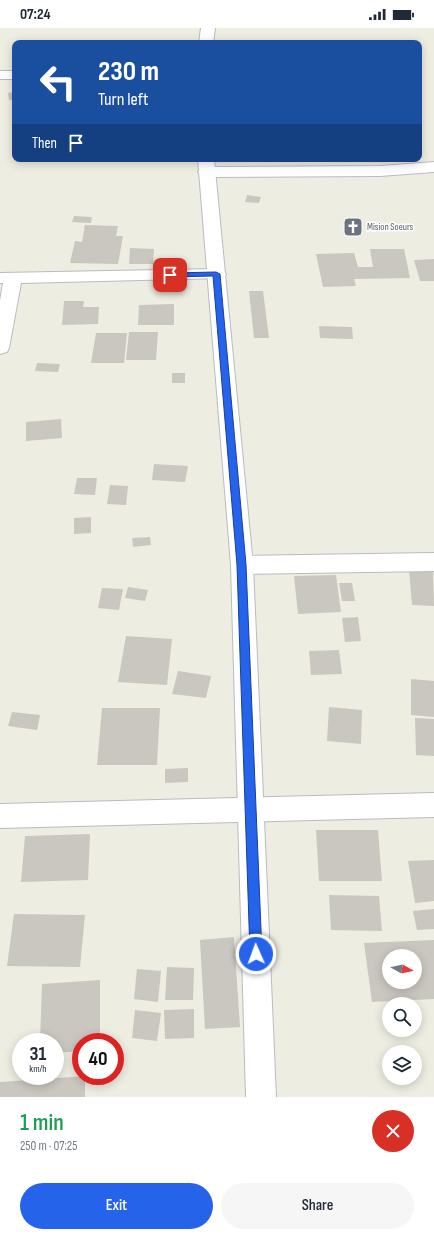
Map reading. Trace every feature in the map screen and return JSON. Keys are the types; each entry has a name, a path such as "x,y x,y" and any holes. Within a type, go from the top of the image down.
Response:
{"street":[{"path":"206,40 208,28"},
{"path":"0,75 12,75"},
{"path":"261,1097 252,810 242,565 206,166 380,170 434,167"},
{"path":"0,348 6,278 216,274"},
{"path":"242,565 434,562"},
{"path":"0,816 434,805"}],"building":[{"path":"12,92 12,100 9,100 8,93"},
{"path":"247,195 261,197 259,203 245,202"},
{"path":"74,216 92,217 91,223 72,222"},
{"path":"85,225 118,226 116,236 123,236 118,264 70,263 75,241 82,242"},
{"path":"130,248 154,249 153,264 129,264"},
{"path":"370,249 404,249 410,278 354,279 356,286 323,287 316,254 354,253 358,267 373,267"},
{"path":"434,259 434,281 420,281 414,260"},
{"path":"249,291 263,291 269,338 254,338"},
{"path":"64,301 84,301 83,307 99,307 98,324 62,325"},
{"path":"174,304 174,325 138,325 139,305"},
{"path":"319,326 352,327 353,339 320,338"},
{"path":"129,332 158,332 156,360 126,360"},
{"path":"96,333 127,333 124,363 91,363"},
{"path":"37,363 60,364 58,372 35,371"},
{"path":"172,373 185,373 185,383 172,383"},
{"path":"61,419 62,438 26,441 26,422"},
{"path":"154,464 188,466 185,482 152,480"},
{"path":"77,478 97,478 95,495 74,494"},
{"path":"110,485 128,486 126,505 107,504"},
{"path":"91,517 91,533 74,534 74,518"},
{"path":"150,537 151,545 133,547 132,538"},
{"path":"409,570 433,571 434,606 412,605"},
{"path":"336,575 341,612 298,614 294,576"},
{"path":"339,583 352,583 355,601 342,601"},
{"path":"128,587 148,590 145,601 125,598"},
{"path":"102,588 123,589 119,610 98,608"},
{"path":"358,617 361,641 345,642 342,618"},
{"path":"126,636 172,639 167,685 118,682"},
{"path":"339,650 342,674 311,675 309,651"},
{"path":"178,671 211,676 206,698 172,694"},
{"path":"411,679 434,681 434,717 411,715"},
{"path":"329,707 362,710 361,744 327,741"},
{"path":"102,708 160,708 157,765 97,765"},
{"path":"12,712 40,715 37,730 8,726"},
{"path":"415,718 434,719 434,756 416,755"},
{"path":"188,768 188,782 165,783 165,769"},
{"path":"316,830 378,830 382,881 319,881"},
{"path":"90,834 88,880 21,882 25,836"},
{"path":"434,860 434,901 415,903 408,861"},
{"path":"329,895 379,896 382,931 331,930"},
{"path":"434,909 434,929 417,930 413,911"},
{"path":"14,914 85,915 80,967 7,966"},
{"path":"234,937 240,1027 205,1029 200,940"},
{"path":"434,940 434,999 422,1000 422,997 382,997 382,1002 372,1002 364,943"},
{"path":"167,967 194,968 193,1000 165,1000"},
{"path":"137,969 161,971 158,1002 134,999"},
{"path":"100,980 100,1033 72,1033 72,1052 64,1052 64,1033 40,1033 42,984"},
{"path":"194,1009 194,1038 165,1039 164,1010"},
{"path":"135,1010 161,1013 157,1041 132,1038"},
{"path":"64,1077 72,1077 72,1085 85,1085 85,1097 0,1097 0,1082 12,1081 12,1085 64,1085"}],"place":[{"name":"Mision Soeurs","path":"353,227"}],"route":[{"path":"170,275 216,274 242,565 256,954"}]}
